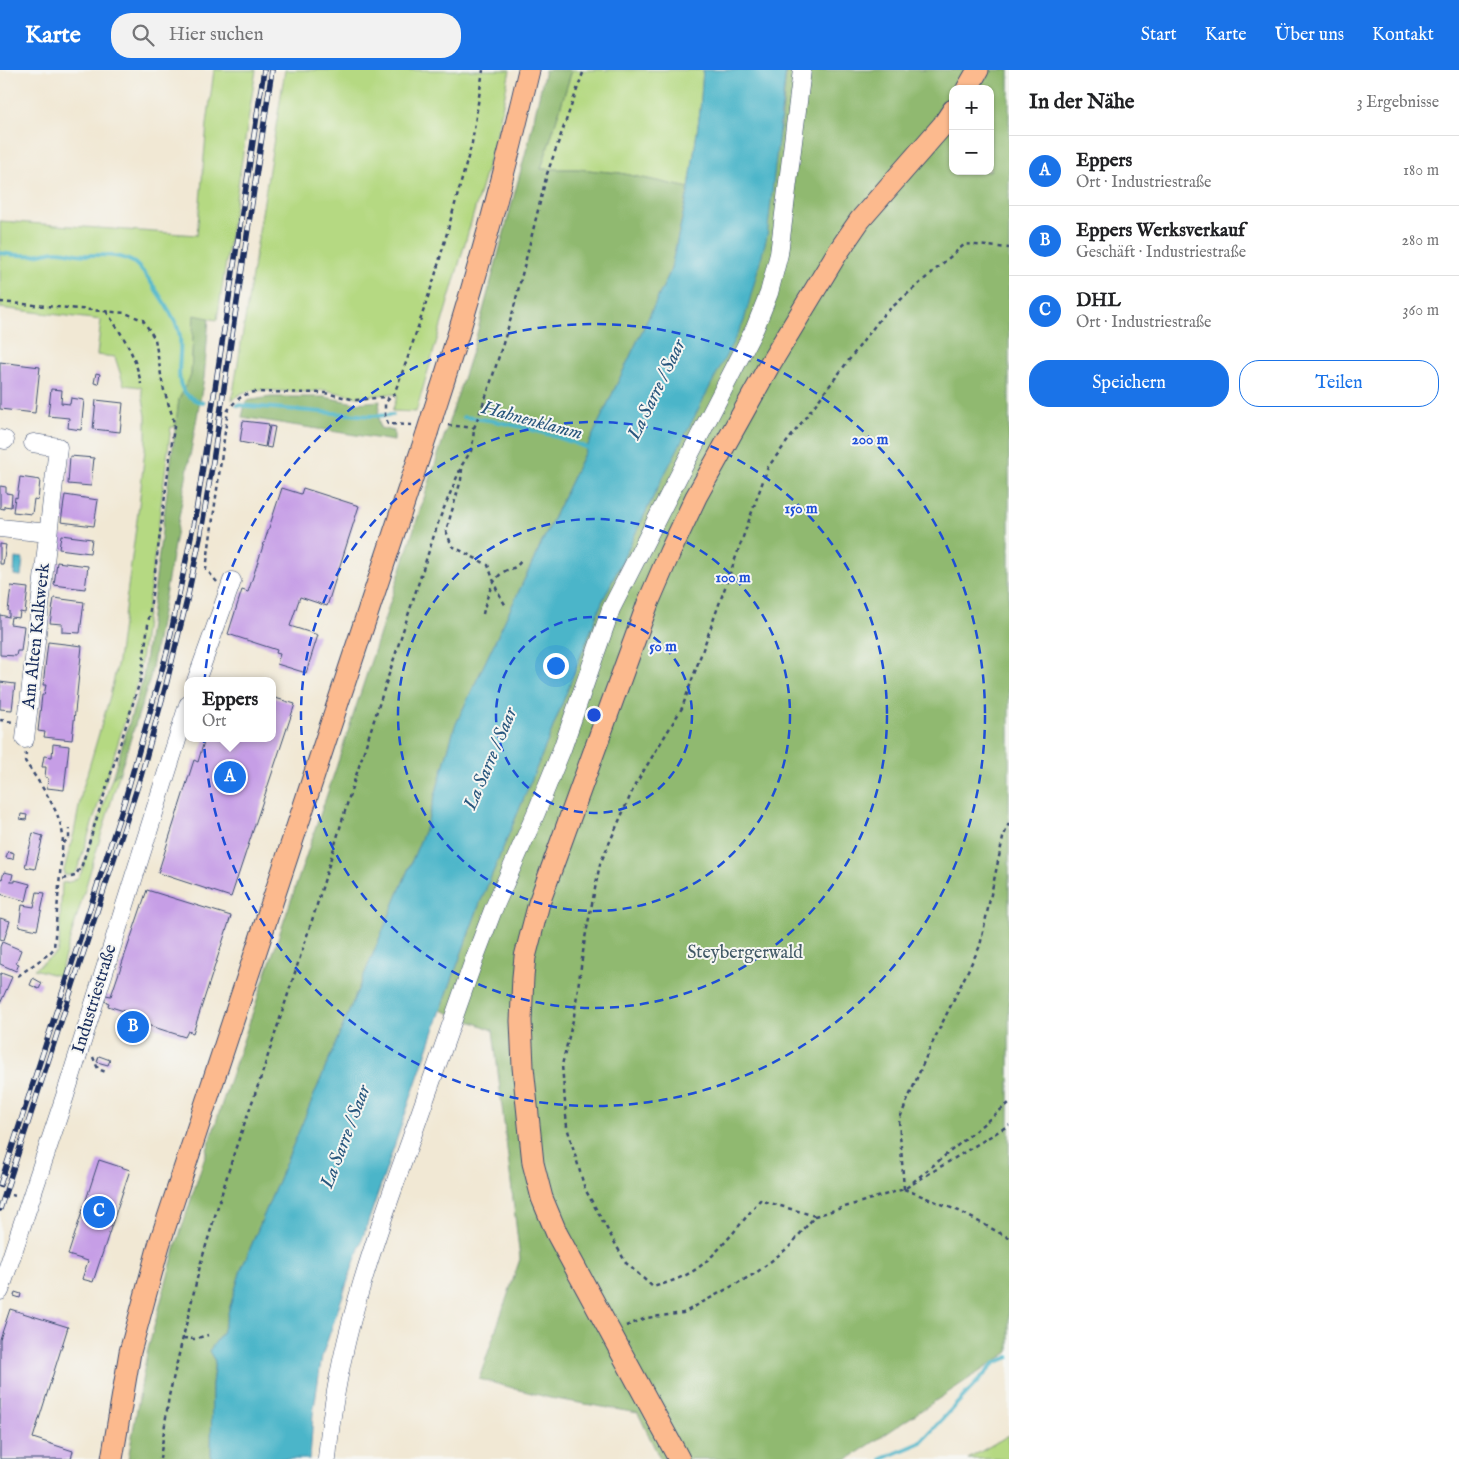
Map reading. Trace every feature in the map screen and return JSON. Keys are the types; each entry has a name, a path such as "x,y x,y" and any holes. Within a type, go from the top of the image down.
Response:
{"main road":[{"path":"112,1459 130,1352 158,1245 456,344 503,174 529,70"},
{"path":"970,85 978,70"},
{"path":"679,1459 548,1215 536,1179 532,1163 523,1067 521,1021 526,957 539,903 648,603 696,497 770,364 836,255 860,220 949,116"}],"street":[{"path":"327,1459 340,1365 355,1303 374,1241 475,957 493,910 562,749 612,609 756,328 769,293 779,254 802,70"},
{"name":"Am Alten Kalkwerk","path":"25,739 58,447 33,443"},
{"path":"0,528 48,533"},
{"path":"197,677 229,589"},
{"name":"Industriestraße","path":"0,1291 63,1101 184,718"}],"path":[{"path":"400,425 388,424 385,415 385,403 394,394 435,276 472,144 483,70"},
{"path":"160,1459 168,1396 201,1262 235,1150 316,908 351,791 439,520 462,465 471,451 474,428 512,315 547,174 584,70"},
{"path":"1009,248 965,244 882,316 768,468 682,708 635,785 600,864 586,929 574,1016 562,1065 567,1128 585,1189 626,1263 654,1286 674,1281 702,1265 731,1236 760,1200 815,1216 904,1189 1009,1124"},
{"path":"0,302 126,313 143,320 155,340 163,387 174,427 141,678 82,865 75,876 59,880"},
{"path":"106,311 122,334 136,362 141,384"},
{"path":"229,589 225,591 206,569 228,410 235,401 243,395 254,392 325,393 356,400 388,398"},
{"path":"456,425 474,428"},
{"path":"462,465 461,480 446,531 452,546 488,565 498,593 506,606"},
{"path":"483,614 494,582 504,572 514,569 521,561"},
{"path":"0,720 18,722"},
{"path":"18,976 54,948 62,844 62,827 58,816 25,761 25,739"},
{"path":"904,1189 899,1120 929,1050 980,946 1003,838 1009,823"},
{"path":"62,844 69,839 69,828"},
{"path":"904,1189 1009,1102"},
{"path":"904,1189 959,1211 1009,1238"},
{"path":"611,1334 646,1318 683,1313 756,1273 789,1247 815,1216"},
{"path":"183,1338 194,1339 208,1334"}],"green space":[{"path":"214,70 256,70 217,320 194,316 191,376 179,399 176,427 171,427 139,677 77,870 72,875 64,875 82,791 110,696 118,661 139,505 146,440 146,416 141,387 124,385 115,357 97,355 101,320 0,308 0,221 197,235"},
{"path":"285,70 510,70 497,133 416,412 392,411 398,395 390,394 357,397 325,390 308,392 253,390 242,393 232,400"},
{"path":"545,70 572,70 541,169 577,169 620,173 689,188 670,272 455,726 426,827 241,1270 222,1333 209,1351 215,1361 212,1384 211,1459 128,1459 147,1353 175,1249 228,1085 334,774 473,348 529,140"},
{"path":"572,70 703,70 700,111 689,188 620,173 577,169 541,169"},
{"name":"Steybergerwald","path":"786,70 1009,70 1009,1352 848,1459 660,1459 638,1413 550,1398 479,1379 520,1259 493,1030 441,1010 478,908 546,745 602,602 659,485 781,126"},
{"path":"194,315 209,318 204,378 150,679 120,772 112,778 143,678 179,399 191,375"},
{"path":"271,397 324,397 355,403 380,401 378,416 380,428 394,431 394,441 242,417 246,401"},
{"path":"120,772 59,976 34,969 57,953 62,883 73,881 81,873 112,778"},
{"path":"1009,1435 1009,1459 968,1459"}],"water":[{"name":"La Sarre / Saar","path":"703,70 786,70 767,236 744,321 659,485 602,602 546,745 478,908 322,1356 313,1414 310,1459 211,1459 212,1384 215,1361 209,1351 222,1333 241,1270 426,827 455,726 670,272 689,188 700,111"},
{"path":"15,558 23,559 21,576 14,575"}],"building":[{"path":"0,362 40,367 35,413 0,409"},
{"path":"96,373 100,374 98,384 94,383"},
{"path":"51,389 62,390 61,403 70,404 71,398 84,400 81,430 68,428 69,418 48,416"},
{"path":"96,400 123,403 120,432 93,429"},
{"path":"243,421 269,424 265,447 240,442"},
{"path":"270,426 275,427 271,448 266,447"},
{"path":"70,456 94,458 91,486 68,484"},
{"path":"20,477 40,480 38,500 34,499 32,514 13,512"},
{"path":"0,486 6,487 6,493 12,494 11,507 4,506 4,509 0,508"},
{"path":"282,488 301,494 303,488 359,506 327,606 300,597 290,626 318,635 306,673 277,664 280,654 276,653 277,650 228,634 242,590 248,592"},
{"path":"65,495 98,500 94,526 61,522"},
{"path":"61,535 92,539 90,553 59,549"},
{"path":"0,544 6,545 3,564 0,564"},
{"path":"57,562 88,566 85,589 54,585"},
{"path":"11,586 28,588 25,613 20,612 19,618 11,617 10,624 24,626 21,651 17,651 16,656 0,655 0,615 9,617"},
{"path":"54,598 84,602 80,633 62,632 62,624 50,623"},
{"path":"48,642 82,646 72,740 44,737 45,732 38,731 42,695 44,695 46,685 43,685"},
{"path":"0,682 15,684 12,710 0,709"},
{"path":"276,698 295,704 231,897 158,873 194,760 198,762 204,742 276,742"},
{"path":"53,744 69,746 64,790 47,788 46,767 42,767 44,756 52,757"},
{"path":"21,814 27,815 26,820 20,819"},
{"path":"33,833 43,836 35,869 25,867"},
{"path":"8,851 14,853 13,859 6,858"},
{"path":"4,872 13,874 11,882 15,882 15,880 30,884 26,901 0,894 0,878 2,879"},
{"path":"147,890 231,916 193,1033 188,1031 185,1037 141,1023 137,1034 126,1030 129,1020 135,1021 125,1018 127,1012 108,1006 109,1003 104,1001 106,995 111,996"},
{"path":"37,892 45,893 37,930 19,926 22,905 34,907"},
{"path":"0,918 10,921 4,940 0,939"},
{"path":"2,942 21,950 16,963 19,964 16,971 0,964 0,947"},
{"path":"1,973 12,977 0,1004 0,975"},
{"path":"33,978 42,983 39,989 30,985"},
{"path":"99,1056 110,1060 108,1065 97,1062"},
{"path":"99,1160 130,1170 93,1282 82,1279 88,1261 68,1255"},
{"path":"15,1292 21,1294 20,1298 14,1296"},
{"path":"10,1309 68,1327 33,1438 73,1451 71,1459 0,1459 0,1339"}],"waterway":[{"name":"Hahnenklamm","path":"0,253 37,255 61,251 84,255 116,256 133,262 152,284 166,305 179,332 180,383 184,391 191,398 203,403"},
{"name":"Hahnenklamm","path":"237,405 370,416 393,415"},
{"name":"Hahnenklamm","path":"464,417 495,421 529,429 592,450"},
{"path":"882,1459 920,1443 995,1363 1009,1357"}],"railway":[{"path":"0,1185 124,803 167,652 196,512 264,70"},
{"path":"0,1209 141,776 187,600 213,461 272,70"}],"place":[{"name":"Eppers","path":"230,777"},
{"name":"Eppers Werksverkauf","path":"133,1027"},
{"name":"DHL","path":"99,1212"}]}
